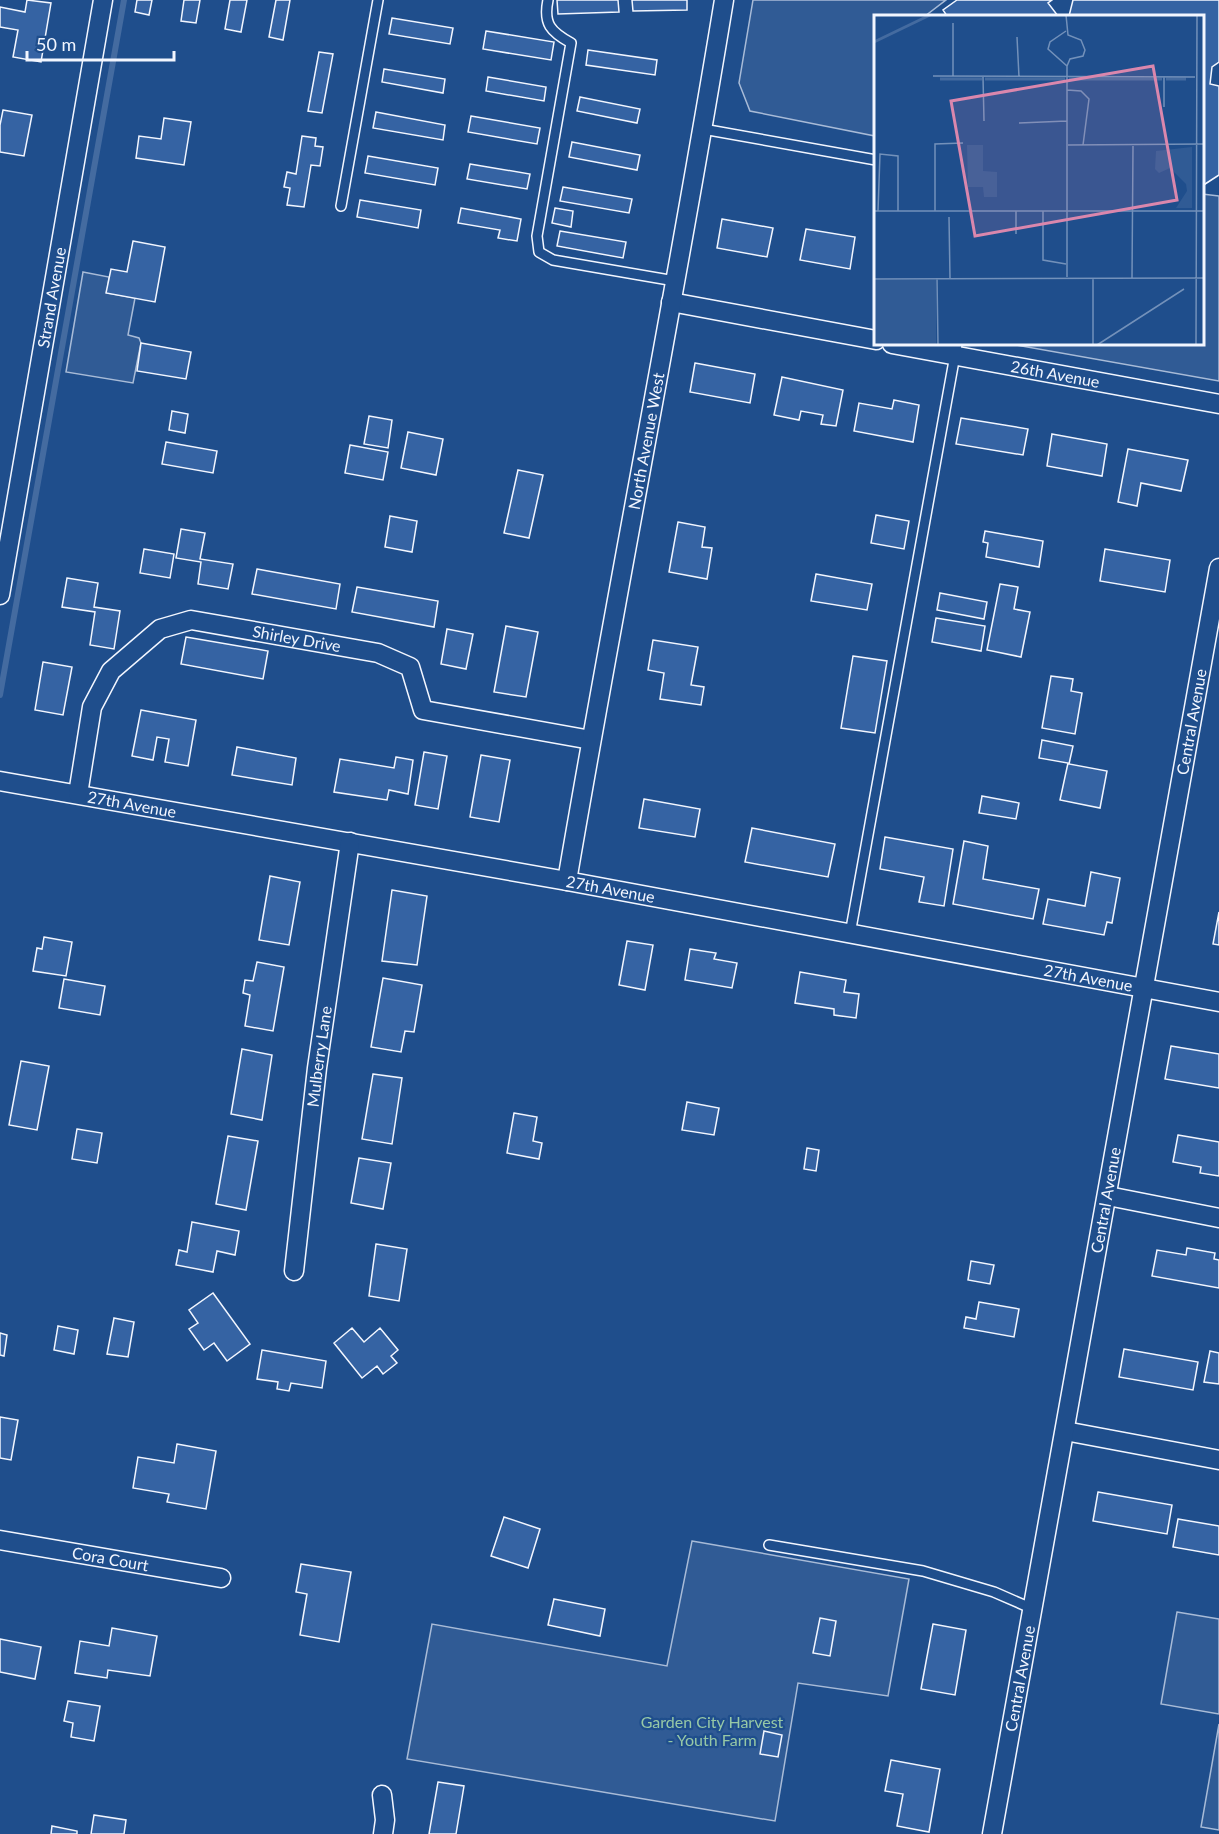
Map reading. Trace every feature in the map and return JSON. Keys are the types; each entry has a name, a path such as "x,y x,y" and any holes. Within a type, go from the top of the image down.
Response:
{"street":[{"name":"Strand Avenue","path":"0,595 103,0"},
{"name":"North Avenue West","path":"567,881 703,129 724,0"},
{"path":"671,302 874,340"},
{"name":"26th Avenue","path":"905,345 956,349 1219,404"},
{"name":"Central Avenue","path":"992,1834 1219,568"},
{"name":"Shirley Drive","path":"78,794 92,707 111,671 160,629 191,620 378,653 410,667 423,710 591,740"},
{"name":"27th Avenue","path":"0,781 567,881 1219,1002"},
{"name":"Mulberry Lane","path":"294,1271 317,1068 350,842"},
{"path":"1108,1196 1219,1218"},
{"path":"1065,1431 1219,1460"},
{"name":"Cora Court","path":"0,1540 221,1578"},
{"path":"382,1795 385,1820 383,1834"}],"lane":[{"path":"341,206 378,0"},
{"path":"548,0 547,23 555,34 571,43 537,236 539,252 553,260 675,281"},
{"path":"703,129 874,160"},
{"path":"850,934 956,349"},
{"path":"769,1545 923,1571 994,1592 1033,1609"}],"shaded area":[{"path":"753,0 946,0 926,15 874,15 874,136 750,111 739,83"},
{"path":"1204,194 1219,196 1219,381 1016,345 1204,345"},
{"path":"83,272 109,277 107,293 135,298 128,335 139,338 141,343 133,383 66,372"},
{"name":"Garden City Harvest - Youth Farm","path":"692,1541 909,1579 888,1696 798,1683 775,1821 407,1759 432,1624 667,1666"},
{"path":"1177,1612 1219,1619 1219,1714 1161,1704"},
{"path":"1219,1724 1219,1830 1201,1827"}],"building":[{"path":"27,0 51,3 41,62 13,57 18,30 0,27 0,7 25,12"},
{"path":"137,0 152,0 149,15 135,12"},
{"path":"184,0 200,0 196,23 181,21"},
{"path":"230,0 247,0 241,32 225,29"},
{"path":"276,0 290,0 283,40 269,37"},
{"path":"557,0 618,0 619,12 558,14"},
{"path":"632,0 687,0 687,10 633,11"},
{"path":"957,0 1052,0 1048,3 1057,15 946,15 943,10"},
{"path":"1073,0 1219,0 1219,62 1212,67 1210,84 1219,86 1219,175 1204,185 1204,15 1069,15"},
{"path":"392,18 453,28 450,44 389,34"},
{"path":"486,31 554,42 551,60 483,49"},
{"path":"588,50 657,60 655,75 586,65"},
{"path":"319,52 333,54 322,113 308,111"},
{"path":"384,69 445,79 443,93 382,82"},
{"path":"488,77 546,87 544,101 486,91"},
{"path":"580,97 640,109 637,123 577,111"},
{"path":"3,110 32,115 24,156 0,152 0,125"},
{"path":"376,112 445,125 443,140 373,128"},
{"path":"471,116 540,128 537,144 468,132"},
{"path":"164,118 191,122 184,165 136,158 139,136 161,139"},
{"path":"302,136 316,138 315,146 323,147 320,166 311,165 304,207 287,205 290,188 284,187 287,172 296,174"},
{"path":"572,142 640,155 637,170 569,157"},
{"path":"368,156 438,168 435,185 365,173"},
{"path":"470,164 530,174 527,189 467,179"},
{"path":"563,187 632,199 629,213 560,201"},
{"path":"360,200 421,210 418,228 357,217"},
{"path":"461,208 521,219 517,241 498,238 500,230 458,223"},
{"path":"555,208 573,211 571,227 552,223"},
{"path":"722,219 773,228 767,257 717,248"},
{"path":"806,229 855,237 850,269 800,260"},
{"path":"560,231 626,242 623,258 557,246"},
{"path":"133,241 165,247 155,302 106,293 111,269 127,272"},
{"path":"141,343 191,352 186,379 137,371"},
{"path":"695,363 755,374 750,403 690,392"},
{"path":"782,377 843,390 836,426 821,424 823,415 801,411 799,420 774,415"},
{"path":"894,400 919,405 913,442 854,431 859,403 892,409"},
{"path":"172,411 188,414 185,433 169,430"},
{"path":"369,416 392,420 388,448 364,444"},
{"path":"961,418 1028,429 1023,455 956,444"},
{"path":"408,432 443,439 436,475 401,468"},
{"path":"1052,434 1107,444 1102,476 1047,466"},
{"path":"166,442 217,451 213,473 162,464"},
{"path":"350,445 388,452 383,480 345,473"},
{"path":"1128,449 1188,460 1181,491 1141,483 1137,506 1118,502"},
{"path":"518,470 543,475 529,538 504,533"},
{"path":"876,515 909,521 904,549 871,543"},
{"path":"390,516 417,521 412,552 385,547"},
{"path":"678,522 705,527 702,547 712,548 707,579 669,572"},
{"path":"181,529 205,533 200,559 233,564 228,589 198,584 201,562 176,558"},
{"path":"985,531 1043,541 1039,567 986,557 988,543 983,542"},
{"path":"144,549 174,554 170,578 140,573"},
{"path":"1105,549 1170,560 1165,592 1100,581"},
{"path":"257,569 340,584 336,609 252,594"},
{"path":"816,574 872,584 867,610 811,601"},
{"path":"67,578 98,583 94,607 120,611 114,649 90,645 95,612 62,607"},
{"path":"1000,584 1018,587 1014,609 1030,612 1021,657 987,650"},
{"path":"357,587 438,601 434,627 352,612"},
{"path":"940,593 987,602 984,619 937,610"},
{"path":"936,618 985,626 981,651 932,642"},
{"path":"506,626 538,632 526,697 494,692"},
{"path":"447,629 473,634 466,669 441,664"},
{"path":"186,637 268,651 263,679 181,664"},
{"path":"653,640 698,647 691,685 704,687 701,705 660,699 664,673 648,670"},
{"path":"853,656 887,661 875,733 841,728"},
{"path":"43,662 72,667 63,715 35,710"},
{"path":"1051,676 1073,679 1071,691 1082,693 1075,734 1042,728"},
{"path":"141,710 196,720 188,766 165,762 169,739 157,737 153,760 132,756"},
{"path":"1042,740 1073,746 1069,764 1107,771 1100,808 1060,800 1068,763 1039,758"},
{"path":"237,747 296,758 292,785 232,775"},
{"path":"424,752 447,756 438,809 415,805"},
{"path":"481,755 510,760 499,822 470,817"},
{"path":"396,757 413,760 408,794 389,790 387,800 334,792 340,759 394,768"},
{"path":"982,796 1019,803 1016,819 979,813"},
{"path":"644,799 700,809 695,837 639,828"},
{"path":"752,828 835,844 828,877 745,862"},
{"path":"885,837 953,849 944,906 919,902 924,877 880,869"},
{"path":"964,841 988,846 983,879 1039,889 1033,919 953,904"},
{"path":"1091,872 1120,878 1112,923 1107,922 1104,935 1043,924 1048,899 1085,906"},
{"path":"270,876 300,882 289,945 259,940"},
{"path":"392,890 427,896 417,965 382,961"},
{"path":"1219,912 1219,945 1213,944"},
{"path":"44,937 72,942 66,976 33,971 37,948 42,949"},
{"path":"627,941 653,945 645,990 619,985"},
{"path":"690,949 716,953 714,959 737,963 732,988 685,980"},
{"path":"257,962 284,967 273,1031 245,1026 250,995 243,993 245,980 253,981"},
{"path":"800,972 846,980 844,992 859,994 856,1018 834,1015 834,1009 795,1003"},
{"path":"383,978 422,985 414,1032 405,1031 401,1052 371,1047"},
{"path":"64,979 105,986 100,1015 59,1008"},
{"path":"1171,1046 1219,1054 1219,1088 1165,1079"},
{"path":"242,1049 272,1055 262,1120 231,1114"},
{"path":"21,1061 49,1066 37,1130 9,1125"},
{"path":"373,1074 402,1078 392,1144 362,1139"},
{"path":"687,1102 719,1108 714,1135 682,1130"},
{"path":"514,1113 537,1117 533,1141 542,1143 539,1159 507,1153"},
{"path":"77,1129 102,1133 97,1163 72,1159"},
{"path":"1178,1135 1219,1142 1219,1176 1200,1173 1201,1167 1173,1162"},
{"path":"228,1136 258,1141 246,1210 216,1204"},
{"path":"807,1148 819,1150 816,1171 804,1169"},
{"path":"359,1158 391,1163 383,1209 351,1203"},
{"path":"192,1222 239,1231 235,1255 217,1251 213,1272 176,1265 179,1250 187,1252"},
{"path":"376,1244 407,1249 399,1301 369,1296"},
{"path":"1187,1248 1215,1253 1214,1259 1219,1260 1219,1288 1152,1276 1157,1250 1186,1255"},
{"path":"971,1261 994,1265 990,1284 968,1280"},
{"path":"213,1293 250,1344 227,1361 214,1343 204,1350 189,1329 198,1323 189,1310"},
{"path":"979,1302 1019,1309 1014,1337 964,1328 966,1317 976,1319"},
{"path":"114,1318 134,1322 128,1357 107,1354"},
{"path":"58,1326 78,1330 74,1354 54,1350"},
{"path":"352,1328 364,1342 380,1328 398,1350 391,1356 397,1363 383,1374 377,1366 362,1378 334,1343"},
{"path":"0,1333 7,1335 4,1356 0,1355"},
{"path":"1124,1349 1198,1362 1193,1390 1119,1377"},
{"path":"262,1350 326,1361 322,1388 291,1383 289,1391 277,1389 278,1382 257,1379"},
{"path":"1210,1351 1219,1353 1219,1384 1204,1382"},
{"path":"0,1417 18,1420 11,1460 0,1458"},
{"path":"177,1444 216,1451 206,1509 167,1502 169,1494 133,1488 138,1457 174,1463"},
{"path":"1098,1492 1172,1505 1167,1534 1093,1521"},
{"path":"504,1517 540,1529 528,1568 491,1556"},
{"path":"1178,1519 1219,1526 1219,1555 1173,1547"},
{"path":"301,1564 351,1572 339,1642 300,1635 307,1594 296,1592"},
{"path":"554,1599 605,1609 600,1636 548,1625"},
{"path":"820,1618 836,1621 830,1656 813,1653"},
{"path":"933,1624 966,1630 955,1695 921,1689"},
{"path":"112,1628 157,1636 150,1676 108,1670 107,1678 75,1673 80,1641 109,1646"},
{"path":"0,1639 41,1647 35,1679 0,1672"},
{"path":"68,1701 100,1706 94,1741 71,1737 73,1723 64,1721"},
{"path":"764,1731 782,1735 778,1757 760,1754"},
{"path":"891,1760 940,1769 929,1832 897,1826 903,1794 885,1791"},
{"path":"438,1782 464,1786 456,1834 429,1834"},
{"path":"94,1815 126,1820 124,1834 91,1834"},
{"path":"52,1826 77,1831 77,1834 51,1834"}],"waterway":[{"path":"0,695 124,0"}]}
